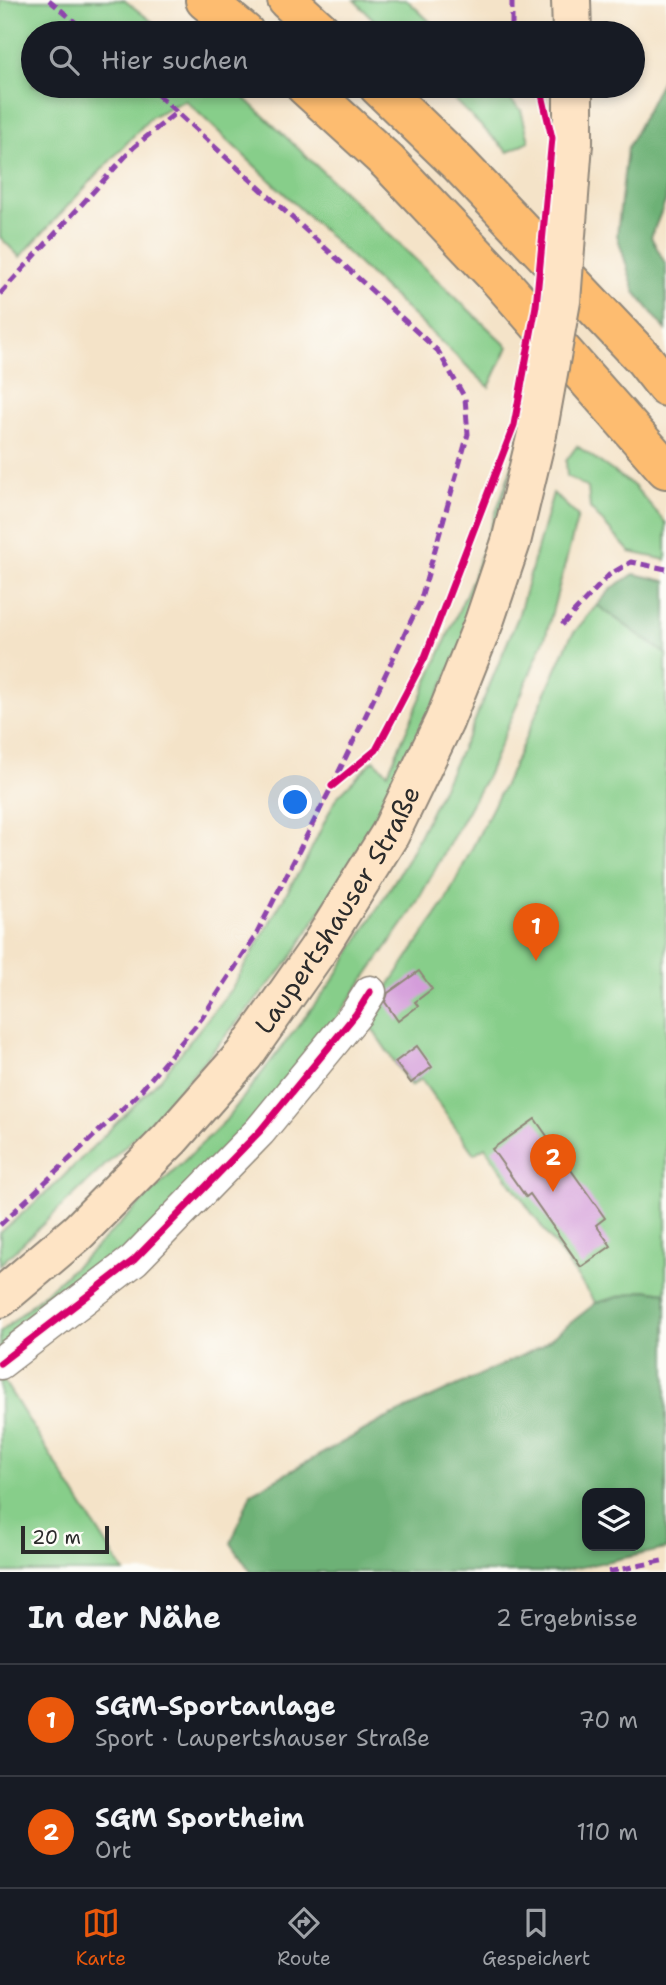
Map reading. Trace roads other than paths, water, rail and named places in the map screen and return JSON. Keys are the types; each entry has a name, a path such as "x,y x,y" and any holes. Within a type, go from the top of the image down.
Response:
{"highway":[{"path":"205,0 230,21"},
{"path":"287,0 310,21"},
{"path":"318,98 388,162 498,278 666,469"},
{"path":"390,98 458,163 644,359 666,387"}],"main road":[{"path":"572,0 572,21"},
{"name":"Laupertshauser Straße","path":"0,1298 78,1232 170,1139 244,1055 317,951 390,834 444,722 484,622 511,542 537,435 561,301 573,143 573,98"}],"street":[{"path":"0,1363 134,1260 260,1131 356,1014 370,992"}],"place":[{"name":"SGM-Sportanlage","path":"536,961"},
{"name":"SGM Sportheim","path":"553,1192"}]}
